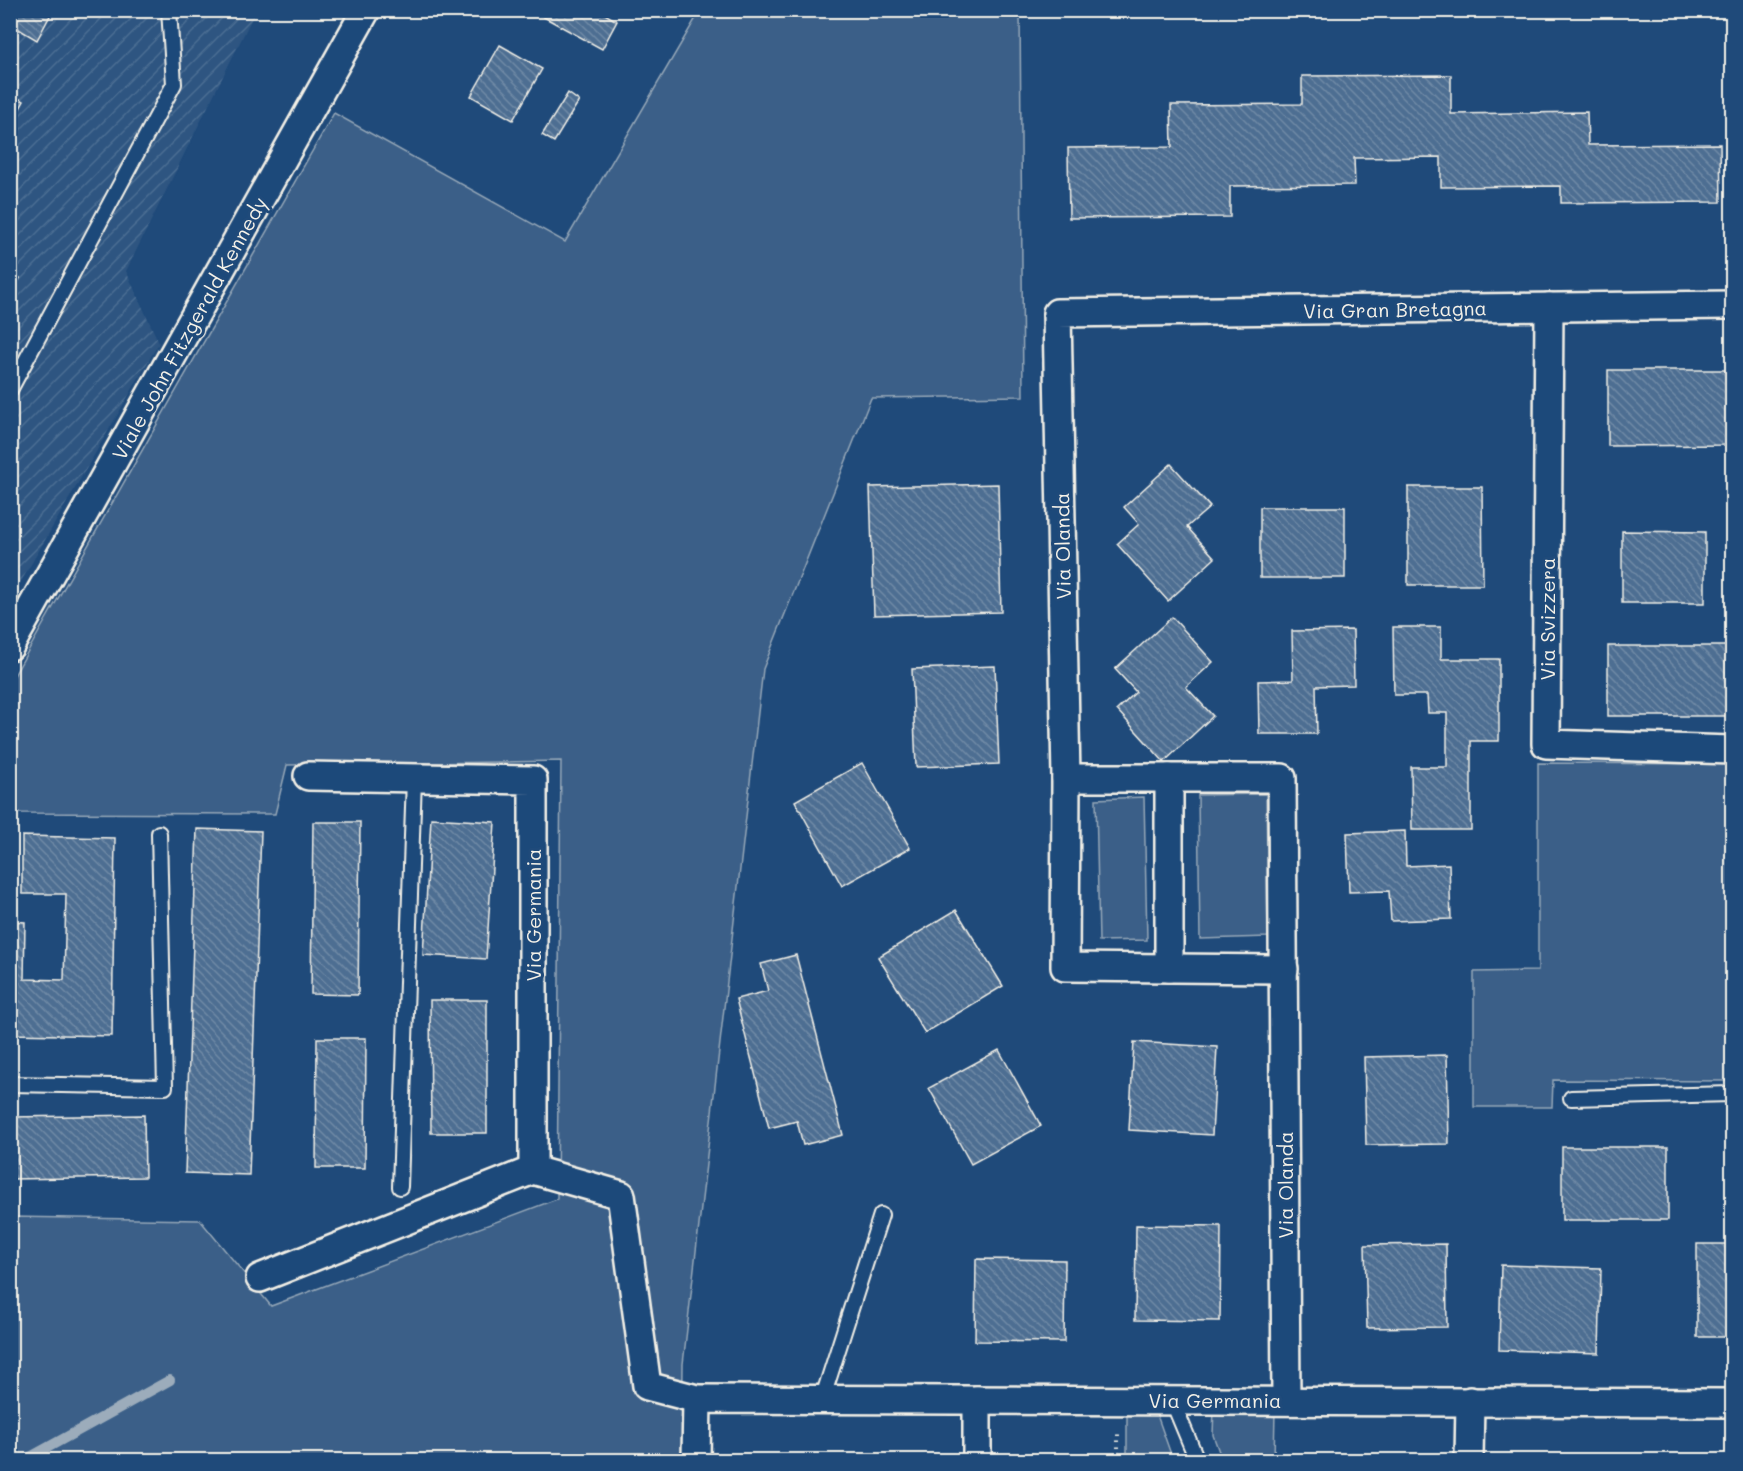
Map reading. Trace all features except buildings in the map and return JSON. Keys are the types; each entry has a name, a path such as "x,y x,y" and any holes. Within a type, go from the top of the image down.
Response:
{"street":[{"name":"Viale John Fitzgerald Kennedy","path":"10,646 366,10"},
{"name":"Via Gran Bretagna","path":"1057,313 1732,305"},
{"name":"Via Svizzera","path":"1549,307 1546,744 1732,750"},
{"name":"Via Olanda","path":"1057,313 1066,778 1065,968 1284,969"},
{"name":"Via Germania","path":"308,776 533,780 534,1170 621,1195 647,1386 697,1399 1732,1403"},
{"name":"Via Olanda","path":"1066,778 1282,778 1286,1401"},
{"path":"1169,778 1169,968"},
{"path":"260,1278 534,1170"},
{"path":"696,1461 697,1399"},
{"path":"977,1400 977,1461"},
{"path":"1469,1461 1470,1401"}],"lane":[{"path":"10,390 174,84 169,10"},
{"path":"400,1187 414,778"},
{"path":"10,1084 165,1087 159,833"},
{"path":"1571,1098 1732,1094"},
{"path":"822,1400 881,1215"},
{"path":"1172,1400 1197,1461"}],"shaded area":[{"path":"11,11 275,11 253,16 126,271 159,343 11,599"},
{"path":"700,11 1020,11 1023,396 871,398 763,669 683,1364 682,1460 11,1460 11,1217 200,1220 271,1306 557,1199 561,761 287,765 275,814 11,813 11,681 334,113 565,242"},
{"path":"1538,763 1732,764 1732,1081 1553,1080 1552,1107 1474,1107 1474,972 1538,971"},
{"path":"1266,794 1268,937 1200,939 1198,795"},
{"path":"1144,797 1147,940 1099,941 1096,799"},
{"path":"1214,1408 1275,1410 1274,1460 1222,1460 1213,1435"},
{"path":"1127,1415 1157,1415 1173,1460 1127,1460"}],"waterway":[{"path":"25,1460 170,1380"}]}
